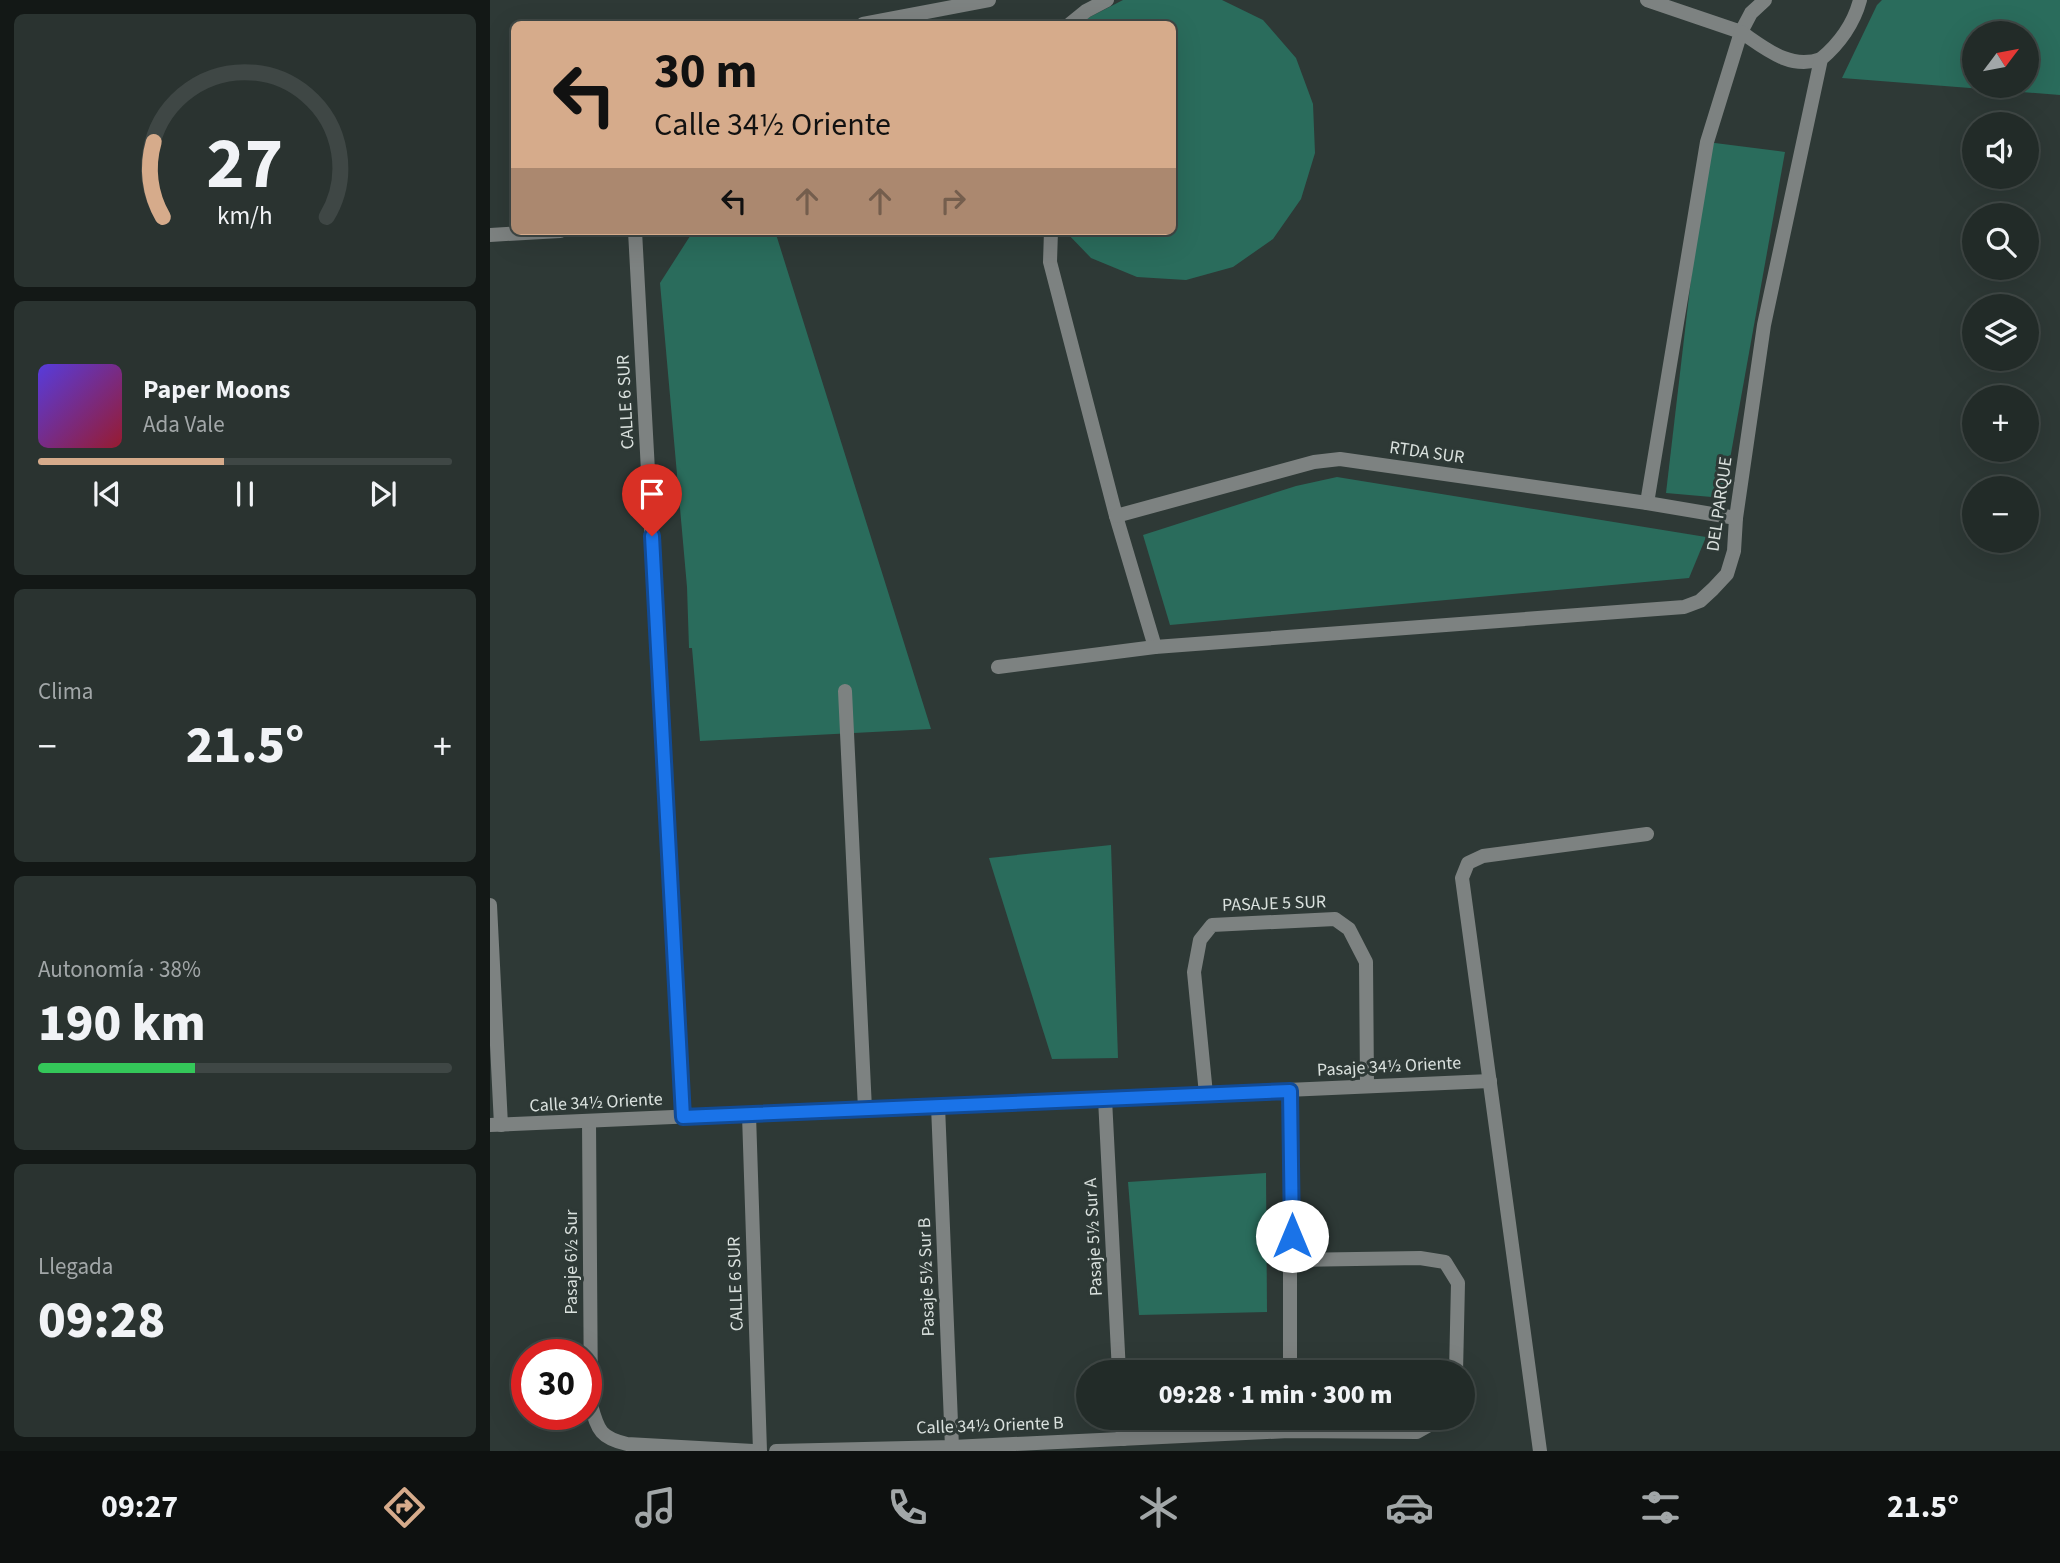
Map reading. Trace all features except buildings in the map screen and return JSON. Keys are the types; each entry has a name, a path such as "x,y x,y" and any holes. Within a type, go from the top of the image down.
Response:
{"street":[{"path":"879,21 989,0"},
{"path":"1074,21 1107,0"},
{"path":"1647,0 1741,32 1774,54 1792,62 1809,64 1821,59"},
{"path":"1647,503 1707,142 1741,32 1751,13 1765,0"},
{"name":"DEL PARQUE","path":"998,667 1155,647 1684,607 1700,601 1727,574 1734,551 1764,325 1821,59 1835,48 1860,0"},
{"path":"490,235 511,234"},
{"name":"CALLE 6 SUR","path":"635,235 683,1117"},
{"path":"1051,235 1050,262 1116,516 1155,647"},
{"name":"RTDA SUR","path":"1116,516 1314,461 1340,459 1737,518"},
{"path":"845,691 865,1109"},
{"path":"1540,1451 1462,878 1468,863 1482,856 1647,834"},
{"path":"490,905 496,1125"},
{"name":"PASAJE 5 SUR","path":"1206,1094 1194,972 1200,940 1212,925 1335,919 1349,929 1366,962 1367,1085"},
{"name":"Pasaje 34½ Oriente","path":"1290,1091 1367,1085 1490,1081"},
{"path":"1290,1091 1290,1360"},
{"name":"Calle 34½ Oriente","path":"496,1125 1290,1091"},
{"name":"Pasaje 5½ Sur A","path":"1105,1099 1118,1360"},
{"name":"Pasaje 5½ Sur B","path":"938,1106 952,1447"},
{"name":"CALLE 6 SUR","path":"750,1115 760,1451"},
{"name":"Pasaje 6½ Sur","path":"589,1121 591,1405 596,1425 610,1440 627,1444 753,1451"},
{"path":"1292,1261 1420,1258 1445,1262 1458,1283 1456,1360"},
{"path":"1123,1430 1123,1439"},
{"name":"Calle 34½ Oriente B","path":"776,1451 1123,1439 1223,1430"},
{"name":"Calle 34½ Oriente B","path":"1385,1430 1421,1430"}],"green space":[{"path":"1123,0 1222,0 1263,20 1296,58 1313,104 1315,153 1301,199 1273,239 1233,267 1186,280 1137,277 1091,258 1069,235 1176,235 1176,21 1084,21"},
{"path":"1882,0 2060,0 2060,95 2039,93 2039,21 1962,21 1962,87 1842,78 1877,5"},
{"path":"1707,142 1785,152 1723,498 1666,493"},
{"path":"691,235 776,235 931,729 700,741 692,648 689,648 687,587 660,283"},
{"path":"1337,477 1706,537 1689,578 1170,625 1143,535 1296,486"},
{"path":"1111,845 1118,1058 1052,1059 989,858"},
{"path":"1266,1173 1267,1312 1139,1315 1128,1182"}],"route":[{"path":"652,536 683,1117 1290,1091 1292,1236"}]}
